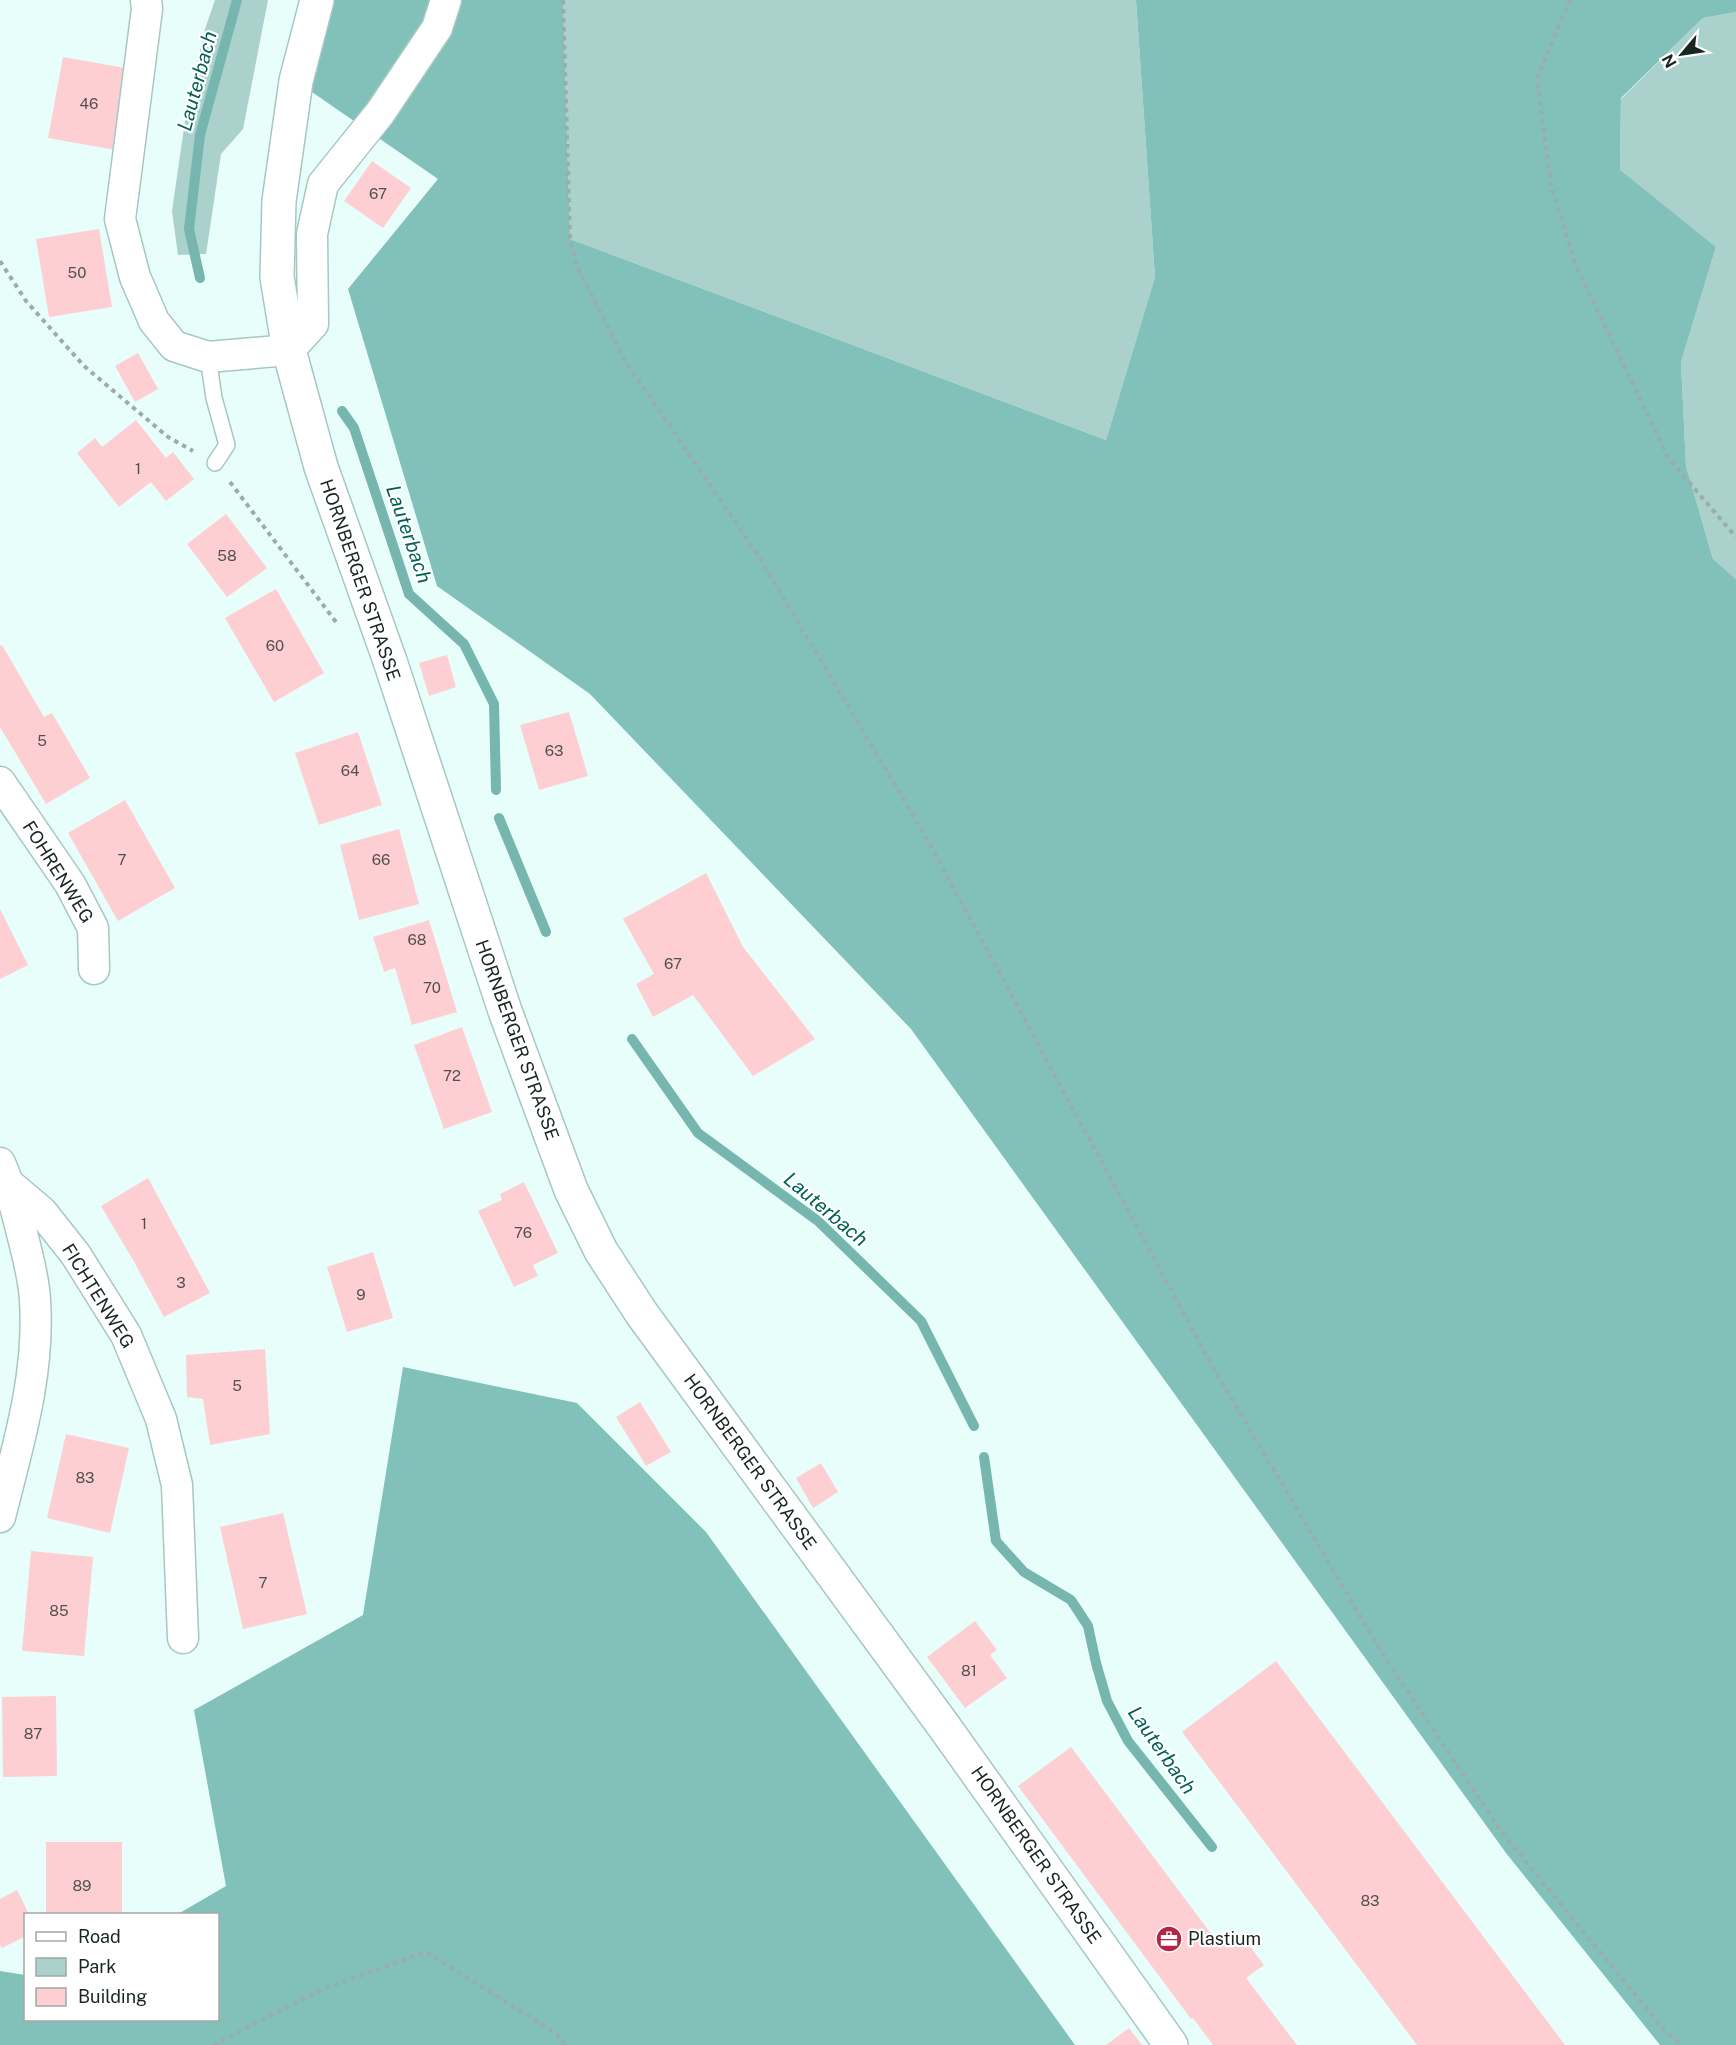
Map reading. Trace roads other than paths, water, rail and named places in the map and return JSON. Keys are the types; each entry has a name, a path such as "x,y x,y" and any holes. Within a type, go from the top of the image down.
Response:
{"main road":[{"name":"HORNBERGER STRASSE","path":"317,0 296,81 279,201 277,277 289,350 321,466 390,661 505,1011 571,1190 601,1251 642,1314 943,1725 1171,2045"}],"street":[{"path":"146,0 147,9 120,219 135,277 154,321 174,346 208,357 289,350 313,324 312,234 323,184 380,113 431,38 437,28 446,0"},
{"name":"FOHRENWEG","path":"0,782 69,884 93,928 94,969"},
{"path":"0,1517 28,1408 36,1345 35,1298 5,1173"},
{"name":"FICHTENWEG","path":"5,1173 42,1212 76,1255 126,1335 161,1419 177,1485 183,1638"}],"lane":[{"path":"208,357 214,398 227,445 215,463"}],"waterway":[{"name":"Lauterbach","path":"200,278 189,229 200,135 237,0"},
{"name":"Lauterbach","path":"342,411 354,428 409,594 464,644 494,704 496,790"},
{"name":"Lauterbach","path":"499,818 546,932"},
{"name":"Lauterbach","path":"632,1039 698,1133 818,1221 921,1321 974,1426"},
{"name":"Lauterbach","path":"984,1457 996,1541 1024,1572 1071,1600 1088,1626 1107,1701 1128,1741 1212,1847"}],"place":[{"name":"Plastium","path":"1169,1939"}]}
